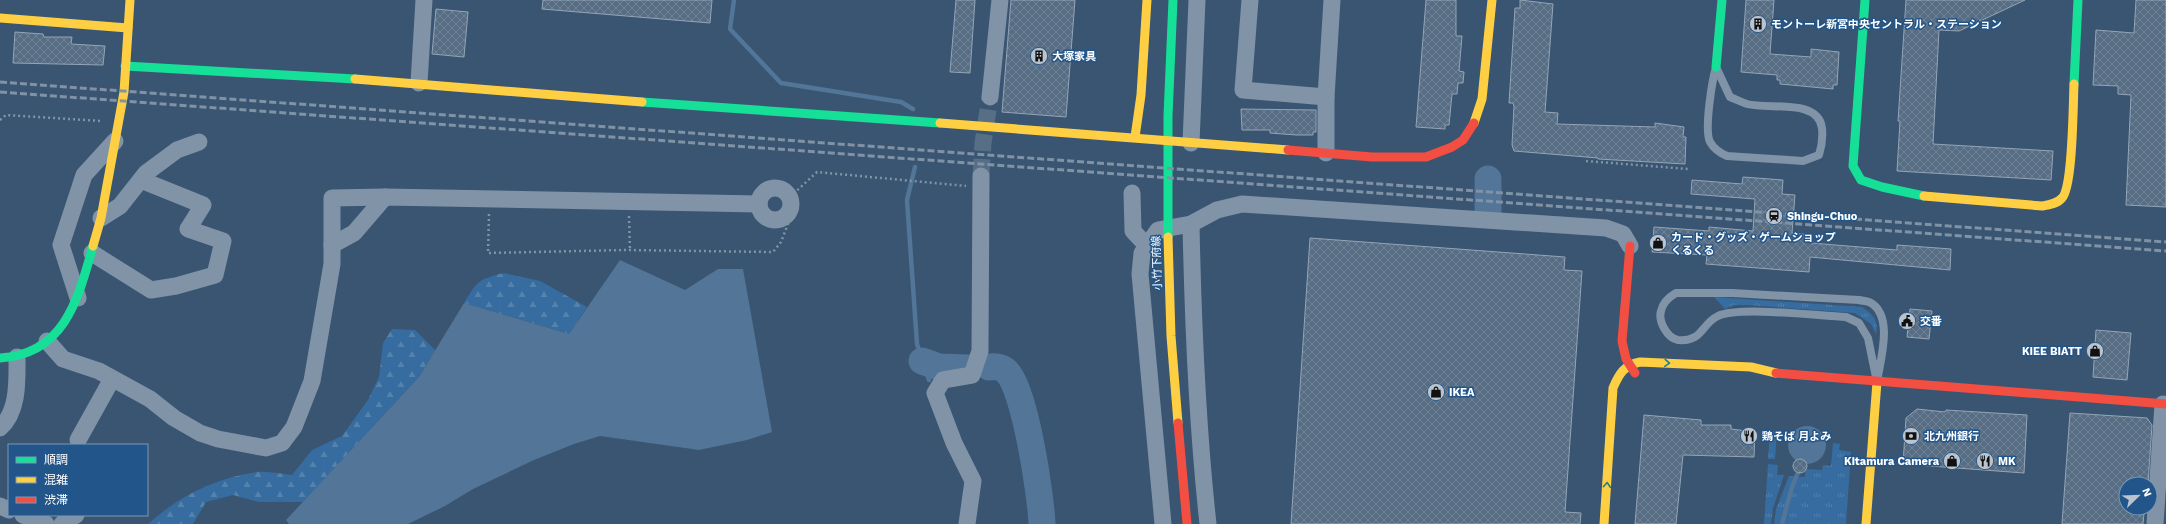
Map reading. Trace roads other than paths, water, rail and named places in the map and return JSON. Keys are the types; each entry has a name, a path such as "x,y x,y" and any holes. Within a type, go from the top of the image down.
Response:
{"street":[{"path":"0,358 17,357 31,352 47,341 64,325 78,298 101,218 119,123 130,0"},
{"path":"419,83 424,0"},
{"path":"990,97 1000,0"},
{"path":"1135,138 1141,95 1147,0"},
{"name":"小竹下府線","path":"1173,0 1169,77 1167,216 1170,311 1187,524"},
{"path":"1191,143 1197,0"},
{"path":"1250,0 1243,90 1326,97"},
{"path":"1326,153 1326,97 1332,0"},
{"path":"125,66 419,83 571,97 1135,138 1372,157 1426,157 1452,147 1462,140 1471,129 1478,116 1482,99 1492,0"},
{"path":"1716,67 1722,0"},
{"path":"1865,0 1853,166 1861,180 1886,188 1940,198 2042,206 2056,204 2066,194 2069,178 2078,0"},
{"path":"0,18 128,28"},
{"path":"78,298 61,245 84,175 115,141"},
{"path":"101,218 120,206 146,174 177,150 199,142"},
{"path":"92,253 151,290 176,286 215,275 223,241 188,229 203,205 141,180"},
{"path":"967,524 973,481 954,443 935,393 943,380 972,375 980,351 981,182"},
{"path":"772,188 782,190 790,198 791,203 788,212 780,218 770,219 762,213 759,204 762,194 772,188"},
{"path":"1132,193 1133,231 1147,246"},
{"path":"47,341 63,359 99,371 150,399 174,418 200,433 218,439 266,448 282,443 294,427 312,381 332,264 332,198 385,197 759,204"},
{"path":"332,245 354,233 385,197"},
{"path":"1163,524 1140,274 1142,253 1158,230 1191,224 1217,210 1242,204 1606,228 1623,234 1630,246 1622,341 1633,376 1648,374"},
{"path":"1191,224 1194,346 1200,453 1208,524"},
{"path":"0,428 10,414 16,390 17,357"},
{"path":"1604,524 1613,388 1619,372 1628,364 1640,362 1751,367 1770,373 2165,404 2155,524"},
{"path":"1754,378 1770,373"},
{"path":"78,440 112,379"},
{"path":"1866,524 1877,382"},
{"path":"1613,524 1621,397"},
{"path":"26,516 46,524"},
{"path":"62,524 74,516"}],"lane":[{"path":"1716,67 1730,97 1747,104 1806,109 1816,114 1821,123 1823,134 1822,146 1819,155 1803,161 1727,156 1718,151 1710,142 1708,132 1712,84 1716,67"},
{"path":"1676,293 1748,294 1859,300 1871,303 1882,316 1885,326 1877,382 1868,338 1859,323 1846,318 1739,312 1717,316 1698,335 1688,340 1675,340 1664,329 1660,312 1667,298 1676,293"}],"waterway":[{"path":"734,0 730,29 781,83 901,102 913,109"},
{"path":"915,167 907,200 917,344 929,380"},
{"path":"1488,179 1488,211"},
{"path":"922,361 939,367 968,368"},
{"path":"989,367 998,367 1006,371 1013,381 1020,398 1031,443 1039,491 1042,524"},
{"path":"1782,524 1792,487 1804,458"}],"tunnel":[{"path":"981,176 983,143 990,97"}],"railway":[{"path":"0,82 2166,242"},
{"path":"0,92 2166,251"}],"place":[{"name":"モントーレ新宮中央セントラル・ステーション","path":"1758,24"},
{"name":"大塚家具","path":"1039,56"},
{"name":"Shingu-Chuo","path":"1774,216"},
{"name":"カード・グッズ・ゲームショップ くるくる","path":"1658,243"},
{"name":"交番","path":"1907,321"},
{"name":"KIEE BIATT","path":"2095,351"},
{"name":"IKEA","path":"1436,392"},
{"name":"鶏そば 月よみ","path":"1749,436"},
{"name":"北九州銀行","path":"1911,436"},
{"name":"Kitamura Camera","path":"1952,461"},
{"name":"MK","path":"1985,461"}]}
